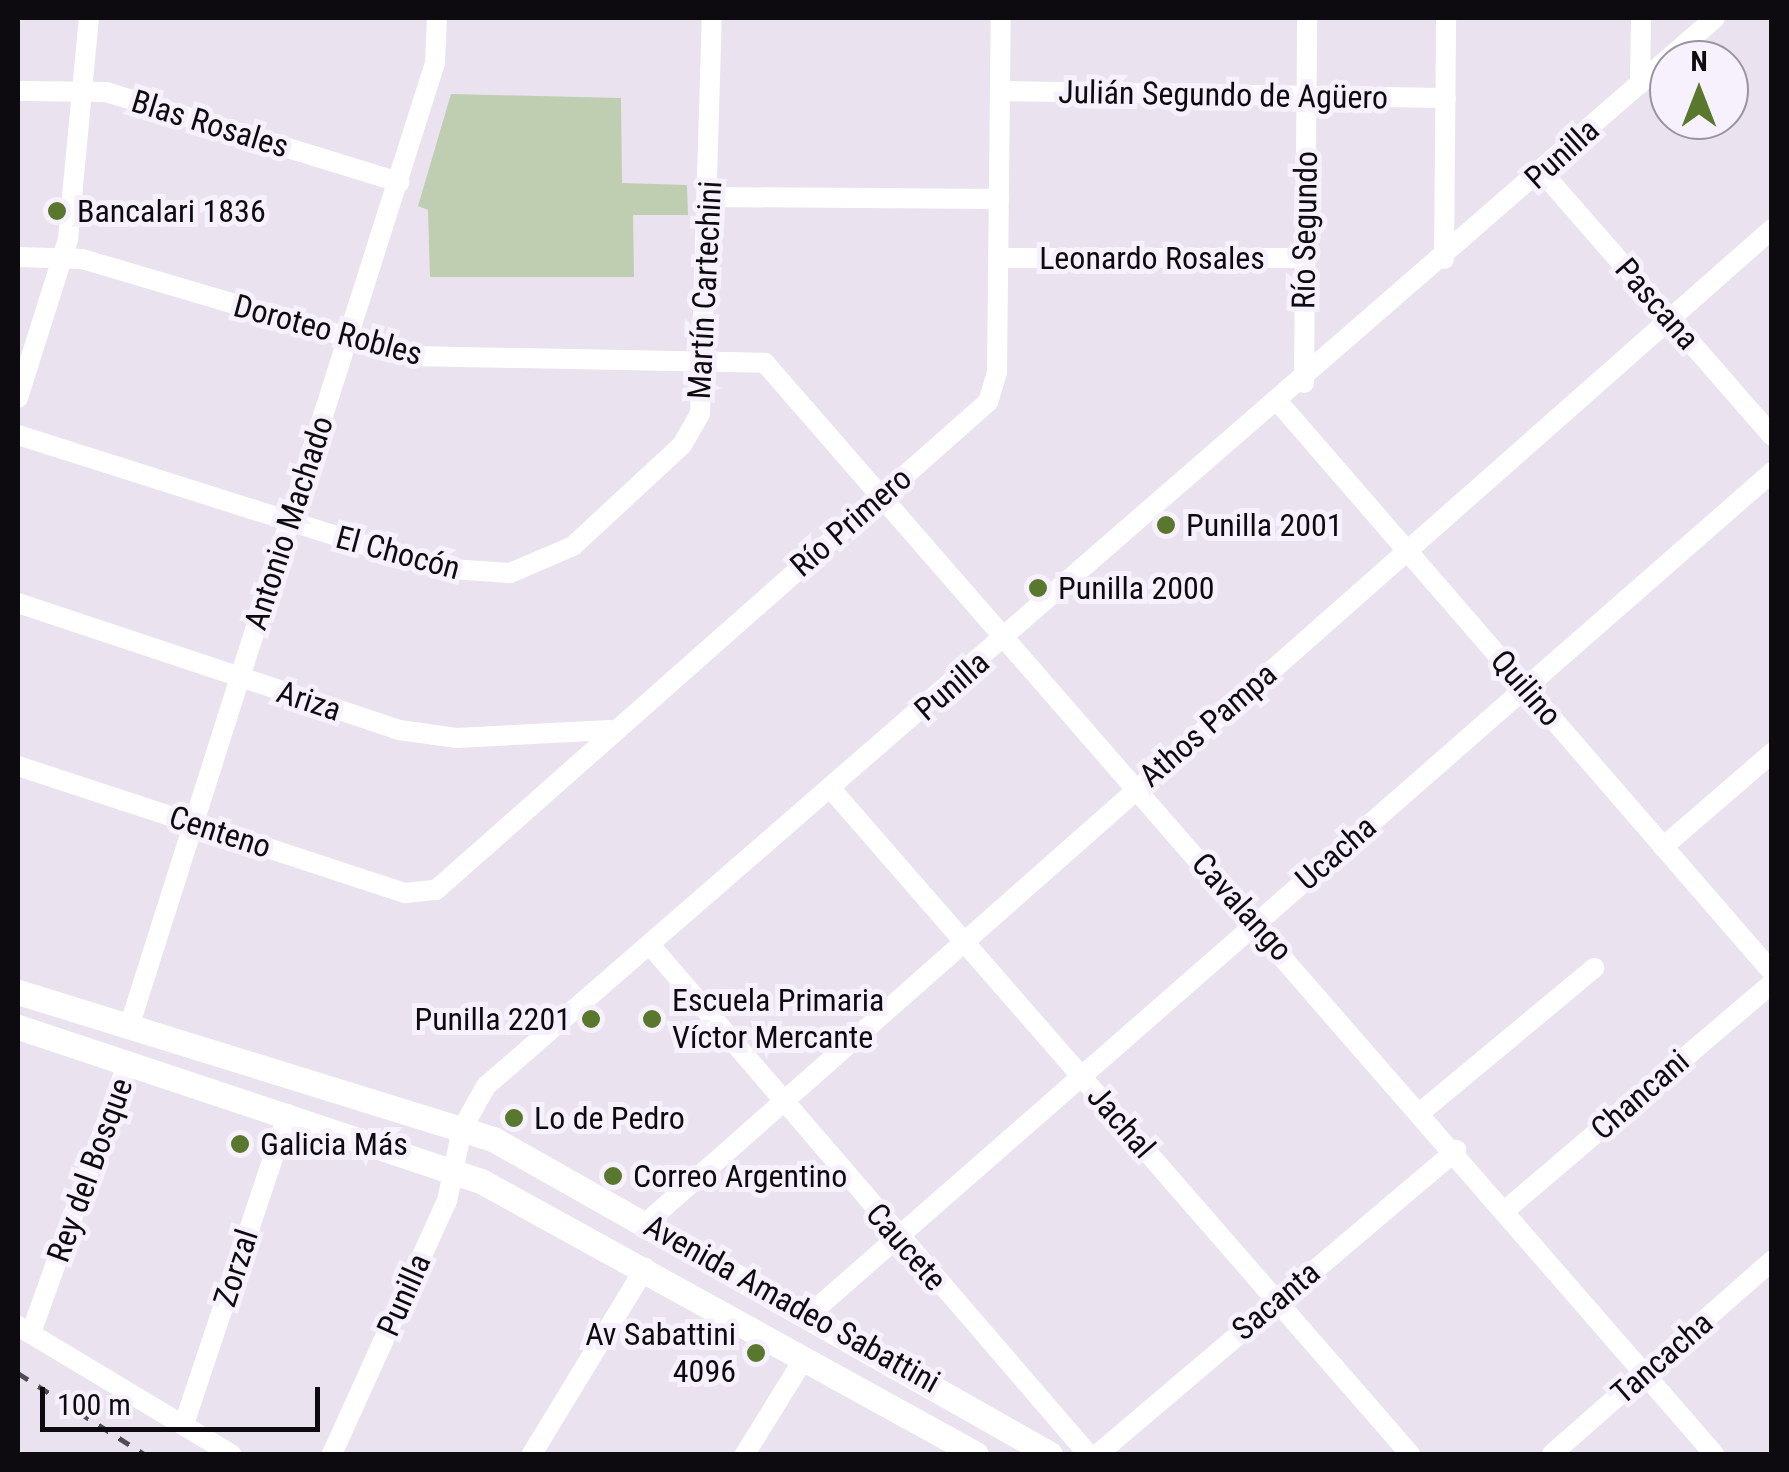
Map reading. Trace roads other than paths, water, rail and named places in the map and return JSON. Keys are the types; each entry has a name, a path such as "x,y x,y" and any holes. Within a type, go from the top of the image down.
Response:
{"main road":[{"name":"Avenida Amadeo Sabattini","path":"18,992 462,1129 646,1223 1050,1454"},
{"name":"Avenida Amadeo Sabattini","path":"18,1027 451,1169 645,1268 976,1454"}],"street":[{"path":"18,398 64,256 86,90 89,18"},
{"name":"Antonio Machado","path":"129,1027 435,63 437,18"},
{"name":"Martín Cartechini","path":"552,558 682,445 700,414 706,360 712,18"},
{"name":"Río Primero","path":"423,895 988,402 1000,258 1001,18"},
{"name":"Río Segundo","path":"1304,382 1308,18"},
{"path":"1444,259 1446,18"},
{"path":"1640,84 1641,18"},
{"name":"Punilla","path":"332,1454 446,1201 462,1129 486,1086 1280,404 1715,18"},
{"name":"Blas Rosales","path":"18,91 86,90 398,182"},
{"name":"Julián Segundo de Agüero","path":"1000,91 1446,98"},
{"name":"Pascana","path":"1542,172 1772,436"},
{"path":"710,197 999,200"},
{"name":"Athos Pampa","path":"646,1223 780,1100 1772,230"},
{"name":"Doroteo Robles","path":"18,257 64,256 349,340 426,358 765,363"},
{"name":"Leonardo Rosales","path":"1000,258 1305,258"},
{"name":"Cavalango","path":"765,363 1508,1208 1714,1454"},
{"name":"Quilino","path":"1280,404 1772,972"},
{"name":"El Chocón","path":"18,435 289,523 470,573 552,558"},
{"name":"Ucacha","path":"810,1314 1772,472"},
{"name":"Ariza","path":"18,603 238,678 426,736 610,730"},
{"path":"1664,847 1772,752"},
{"name":"Centeno","path":"18,766 423,895"},
{"name":"Jachal","path":"832,790 1410,1454"},
{"name":"Caucete","path":"650,946 896,1237 1088,1454"},
{"path":"1422,1111 1594,968"},
{"name":"Chancani","path":"1508,1208 1772,983"},
{"name":"Rey del Bosque","path":"24,1329 128,1062"},
{"name":"Zorzal","path":"185,1421 288,1114"},
{"name":"Sacanta","path":"1098,1454 1457,1150"},
{"name":"Tancacha","path":"1552,1454 1771,1263"},
{"path":"532,1454 645,1268"},
{"path":"24,1329 185,1421 231,1454"},
{"path":"745,1454 804,1359"}],"railway":[{"path":"18,1373 144,1454"}],"place":[{"name":"Bancalari 1836","path":"57,211"},
{"name":"Punilla 2001","path":"1166,525"},
{"name":"Punilla 2000","path":"1038,588"},
{"name":"Punilla 2201","path":"591,1019"},
{"name":"Escuela Primaria Víctor Mercante","path":"652,1019"},
{"name":"Lo de Pedro","path":"514,1118"},
{"name":"Galicia Más","path":"240,1144"},
{"name":"Correo Argentino","path":"613,1176"},
{"name":"Av Sabattini 4096","path":"756,1353"}]}
